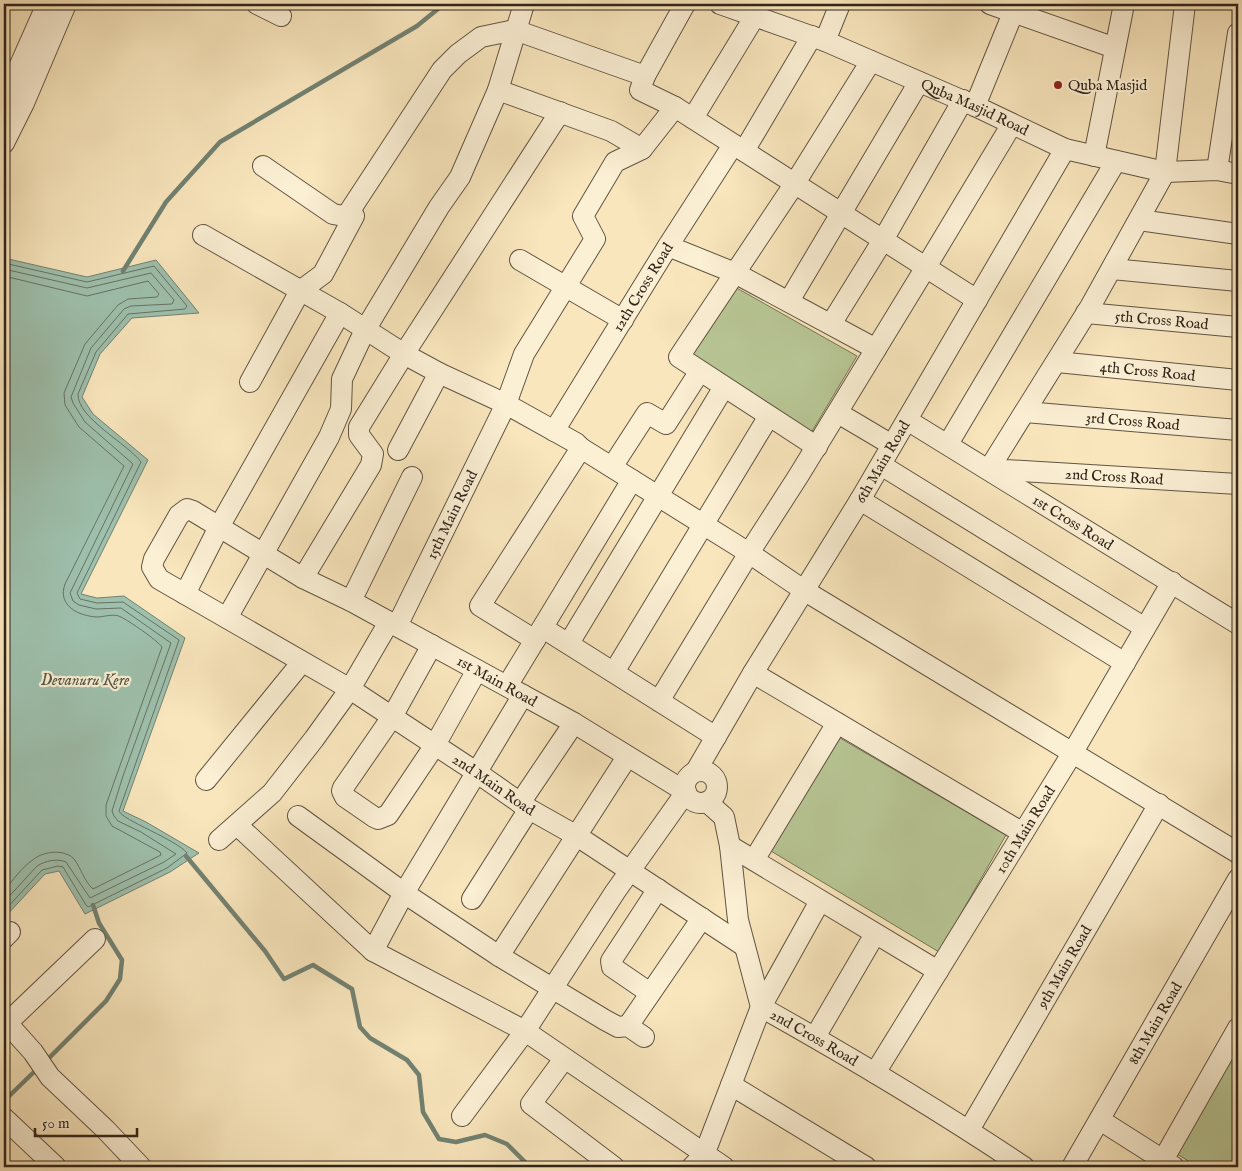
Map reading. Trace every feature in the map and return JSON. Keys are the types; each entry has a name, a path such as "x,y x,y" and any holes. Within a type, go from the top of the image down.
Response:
{"street":[{"path":"4,100 47,4"},
{"path":"4,144 24,103 66,4"},
{"path":"257,4 281,16"},
{"path":"234,622 263,554 336,423 341,409 342,379 365,330 439,207 460,177 498,90 524,4"},
{"path":"685,4 645,76 640,90 693,118 977,300"},
{"name":"Quba Masjid Road","path":"720,4 819,39 870,60 969,103 1065,149 1165,172 1217,170 1238,174"},
{"name":"12th Cross Road","path":"554,431 668,246 819,39 840,4"},
{"path":"990,4 1115,48"},
{"path":"1094,156 1124,4"},
{"path":"990,469 1112,269 1165,172 1185,4"},
{"path":"831,324 969,103 1013,13"},
{"path":"693,118 755,16"},
{"path":"262,166 333,214 344,216 349,212 448,62 482,36 515,30 645,76"},
{"path":"1217,170 1238,33"},
{"path":"817,447 679,357 795,184 870,60"},
{"path":"789,301 919,82"},
{"path":"498,90 611,131 642,148 675,107"},
{"path":"303,578 371,465 373,454 359,435 359,426 560,112"},
{"path":"659,701 749,553 838,413 1012,124"},
{"name":"15th Main Road","path":"219,840 272,793 350,690 393,624 506,404 524,354 595,239 583,216 615,162 642,148"},
{"name":"6th Main Road","path":"696,771 753,673 860,500 1065,149"},
{"path":"948,444 1116,161"},
{"path":"250,382 300,291 323,274 354,216"},
{"path":"1139,220 1238,234"},
{"path":"203,235 340,313 404,354 439,373 506,404 576,443 581,448 749,553 805,591 1238,853"},
{"path":"668,246 735,273 876,349"},
{"path":"520,260 623,320"},
{"path":"1112,269 1238,281"},
{"path":"185,594 219,527 340,313"},
{"name":"5th Cross Road","path":"1086,313 1238,327"},
{"name":"4th Cross Road","path":"1057,362 1238,380"},
{"path":"612,467 647,413 666,424 700,371"},
{"path":"398,450 439,373"},
{"path":"569,643 724,387"},
{"name":"3rd Cross Road","path":"1025,412 1238,430"},
{"path":"838,413 892,445"},
{"path":"614,672 769,416"},
{"name":"1st Cross Road","path":"907,420 990,469 1238,624"},
{"path":"581,448 480,606 539,634 569,643 716,737"},
{"path":"880,465 1146,628"},
{"name":"2nd Cross Road","path":"990,469 1238,484"},
{"path":"351,601 412,477"},
{"path":"372,951 476,772 515,691 539,634 632,480"},
{"path":"860,500 1125,663"},
{"name":"2nd Main Road","path":"219,527 193,511 187,510 180,514 154,559 152,567 158,579 350,690 525,806 577,836 744,946"},
{"name":"1st Main Road","path":"219,527 303,578 351,601 574,723 686,792"},
{"name":"10th Main Road","path":"875,1073 1073,752 1172,582"},
{"path":"432,645 392,717 343,788 342,791 346,797 374,818 378,819 388,815 435,745 477,670"},
{"path":"206,780 302,662"},
{"path":"753,673 1023,833"},
{"path":"472,899 574,723"},
{"path":"754,860 838,723"},
{"path":"499,956 627,757"},
{"path":"462,1116 525,1031 630,871 686,792 687,780 696,771 709,772 717,782 716,794 707,802 694,802 686,792"},
{"name":"2nd Cross Road","path":"707,802 724,817 730,846 738,920 760,1007 875,1073 969,1130 1024,1167"},
{"name":"9th Main Road","path":"969,1130 1159,804"},
{"path":"298,816 404,893 499,956 618,1027 636,1031 650,993 702,918"},
{"path":"237,825 372,951 525,1031 698,1161 724,1167"},
{"path":"730,846 938,971"},
{"name":"8th Main Road","path":"1072,1167 1238,879"},
{"path":"650,993 612,967 611,961 658,889"},
{"path":"698,1161 731,1085 760,1007 820,901"},
{"path":"815,1038 875,934"},
{"path":"95,938 5,1024 33,1052 50,1077 105,1129 141,1167"},
{"path":"1100,1120 1169,1164 1238,1028"},
{"path":"564,1059 531,1104 614,1167"},
{"path":"731,1085 866,1167"},
{"path":"4,1118 56,1167"}],"shaded area":[{"path":"735,287 857,356 811,433 692,354"},
{"path":"840,738 1006,835 939,952 771,851"},
{"path":"1238,1048 1238,1167 1198,1167 1177,1154"}],"water":[{"name":"Devanuru Kere","path":"4,258 87,277 156,260 199,313 132,318 100,354 82,397 93,414 148,460 81,594 97,598 124,596 185,638 123,811 199,853 170,872 85,914 59,871 45,874 4,918"}],"waterway":[{"path":"123,271 166,202 220,142 417,26 444,4"},
{"path":"186,856 265,951 284,979 313,965 352,989 360,1027 370,1038 407,1060 419,1075 423,1112 439,1139 456,1142 485,1135 507,1144 530,1167"},
{"path":"45,1062 106,1001 120,979 122,960 99,923 93,905"},
{"path":"4,1101 37,1069"}],"place":[{"name":"Quba Masjid","path":"1058,85"}]}
